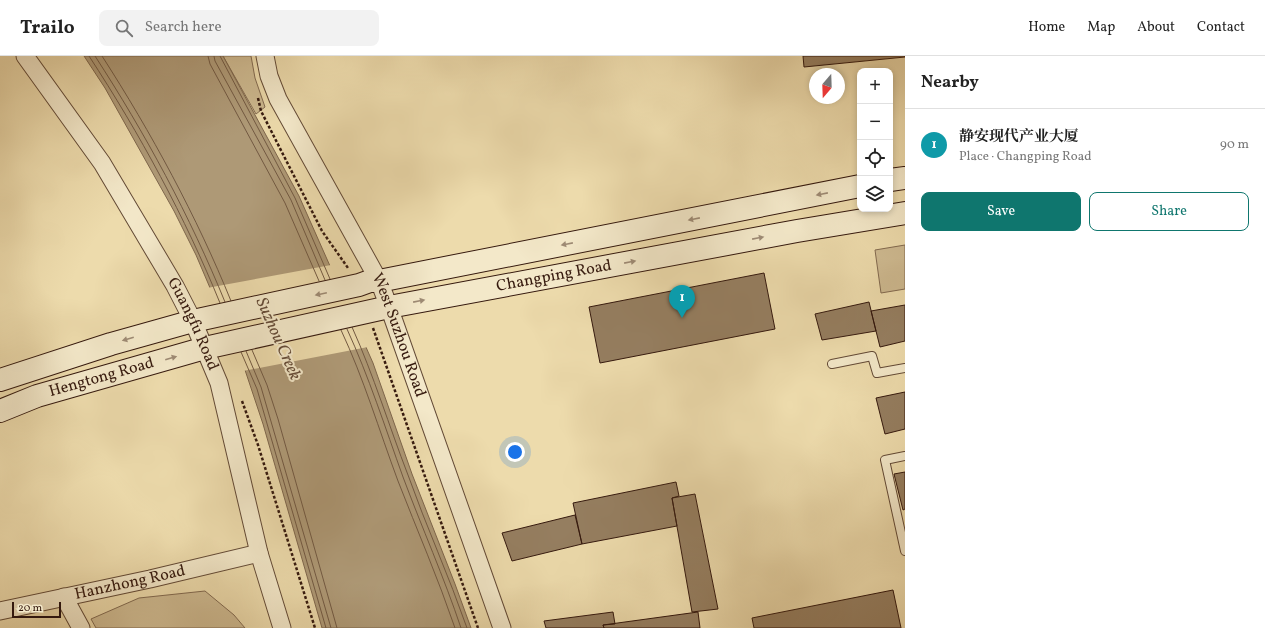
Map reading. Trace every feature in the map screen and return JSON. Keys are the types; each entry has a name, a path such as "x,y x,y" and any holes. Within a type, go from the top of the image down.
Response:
{"main road":[{"path":"893,180 905,178"},
{"name":"Changping Road","path":"201,319 369,283 857,187"},
{"name":"Changping Road","path":"213,347 389,307 797,231 905,213"},
{"name":"Hengtong Road","path":"0,380 111,344 201,319"},
{"name":"Hengtong Road","path":"0,411 37,396 213,347"}],"street":[{"name":"Guangfu Road","path":"25,56 102,163 175,286 201,319 213,347 219,382 259,553 282,628"},
{"name":"West Suzhou Road","path":"265,56 278,99 369,283 389,307 502,628"},
{"name":"Hanzhong Road","path":"0,610 259,553"},
{"path":"64,597 82,628"}],"lane":[{"path":"832,364 872,356 877,374 905,368"},
{"path":"905,456 885,460 903,533 905,551"}],"path":[{"path":"258,96 260,111 322,231 369,283"},
{"path":"368,313 478,628"},
{"path":"239,395 258,445 315,628"}],"shaded area":[{"path":"223,56 251,56 255,78 265,107 256,114"},
{"path":"905,245 905,289 881,293 875,250"},
{"path":"205,591 234,615 245,628 96,628 91,619 139,598"}],"water":[{"name":"Suzhou Creek","path":"84,56 223,56 299,196 373,363 412,474 471,628 322,628 263,424 245,370 196,255 174,211 105,88"}],"pier":[{"path":"331,265 368,347 243,371 207,288"}],"building":[{"path":"803,56 905,56 905,57 804,67"},
{"path":"764,273 775,329 600,363 589,307"},
{"path":"869,302 876,331 822,340 815,314"},
{"path":"905,305 905,341 880,347 871,311"},
{"path":"905,392 905,429 885,434 876,398"},
{"path":"905,472 905,509 903,510 894,474"},
{"path":"676,482 679,496 672,498 677,526 582,544 573,503"},
{"path":"695,494 718,609 692,612 672,498"},
{"path":"575,515 582,544 512,561 502,533"},
{"path":"893,590 901,628 754,628 752,618"},
{"path":"613,612 615,624 603,625 604,628 546,628 544,621"},
{"path":"698,612 700,628 604,628 603,625"}],"place":[{"name":"静安现代产业大厦","path":"682,318"}]}
